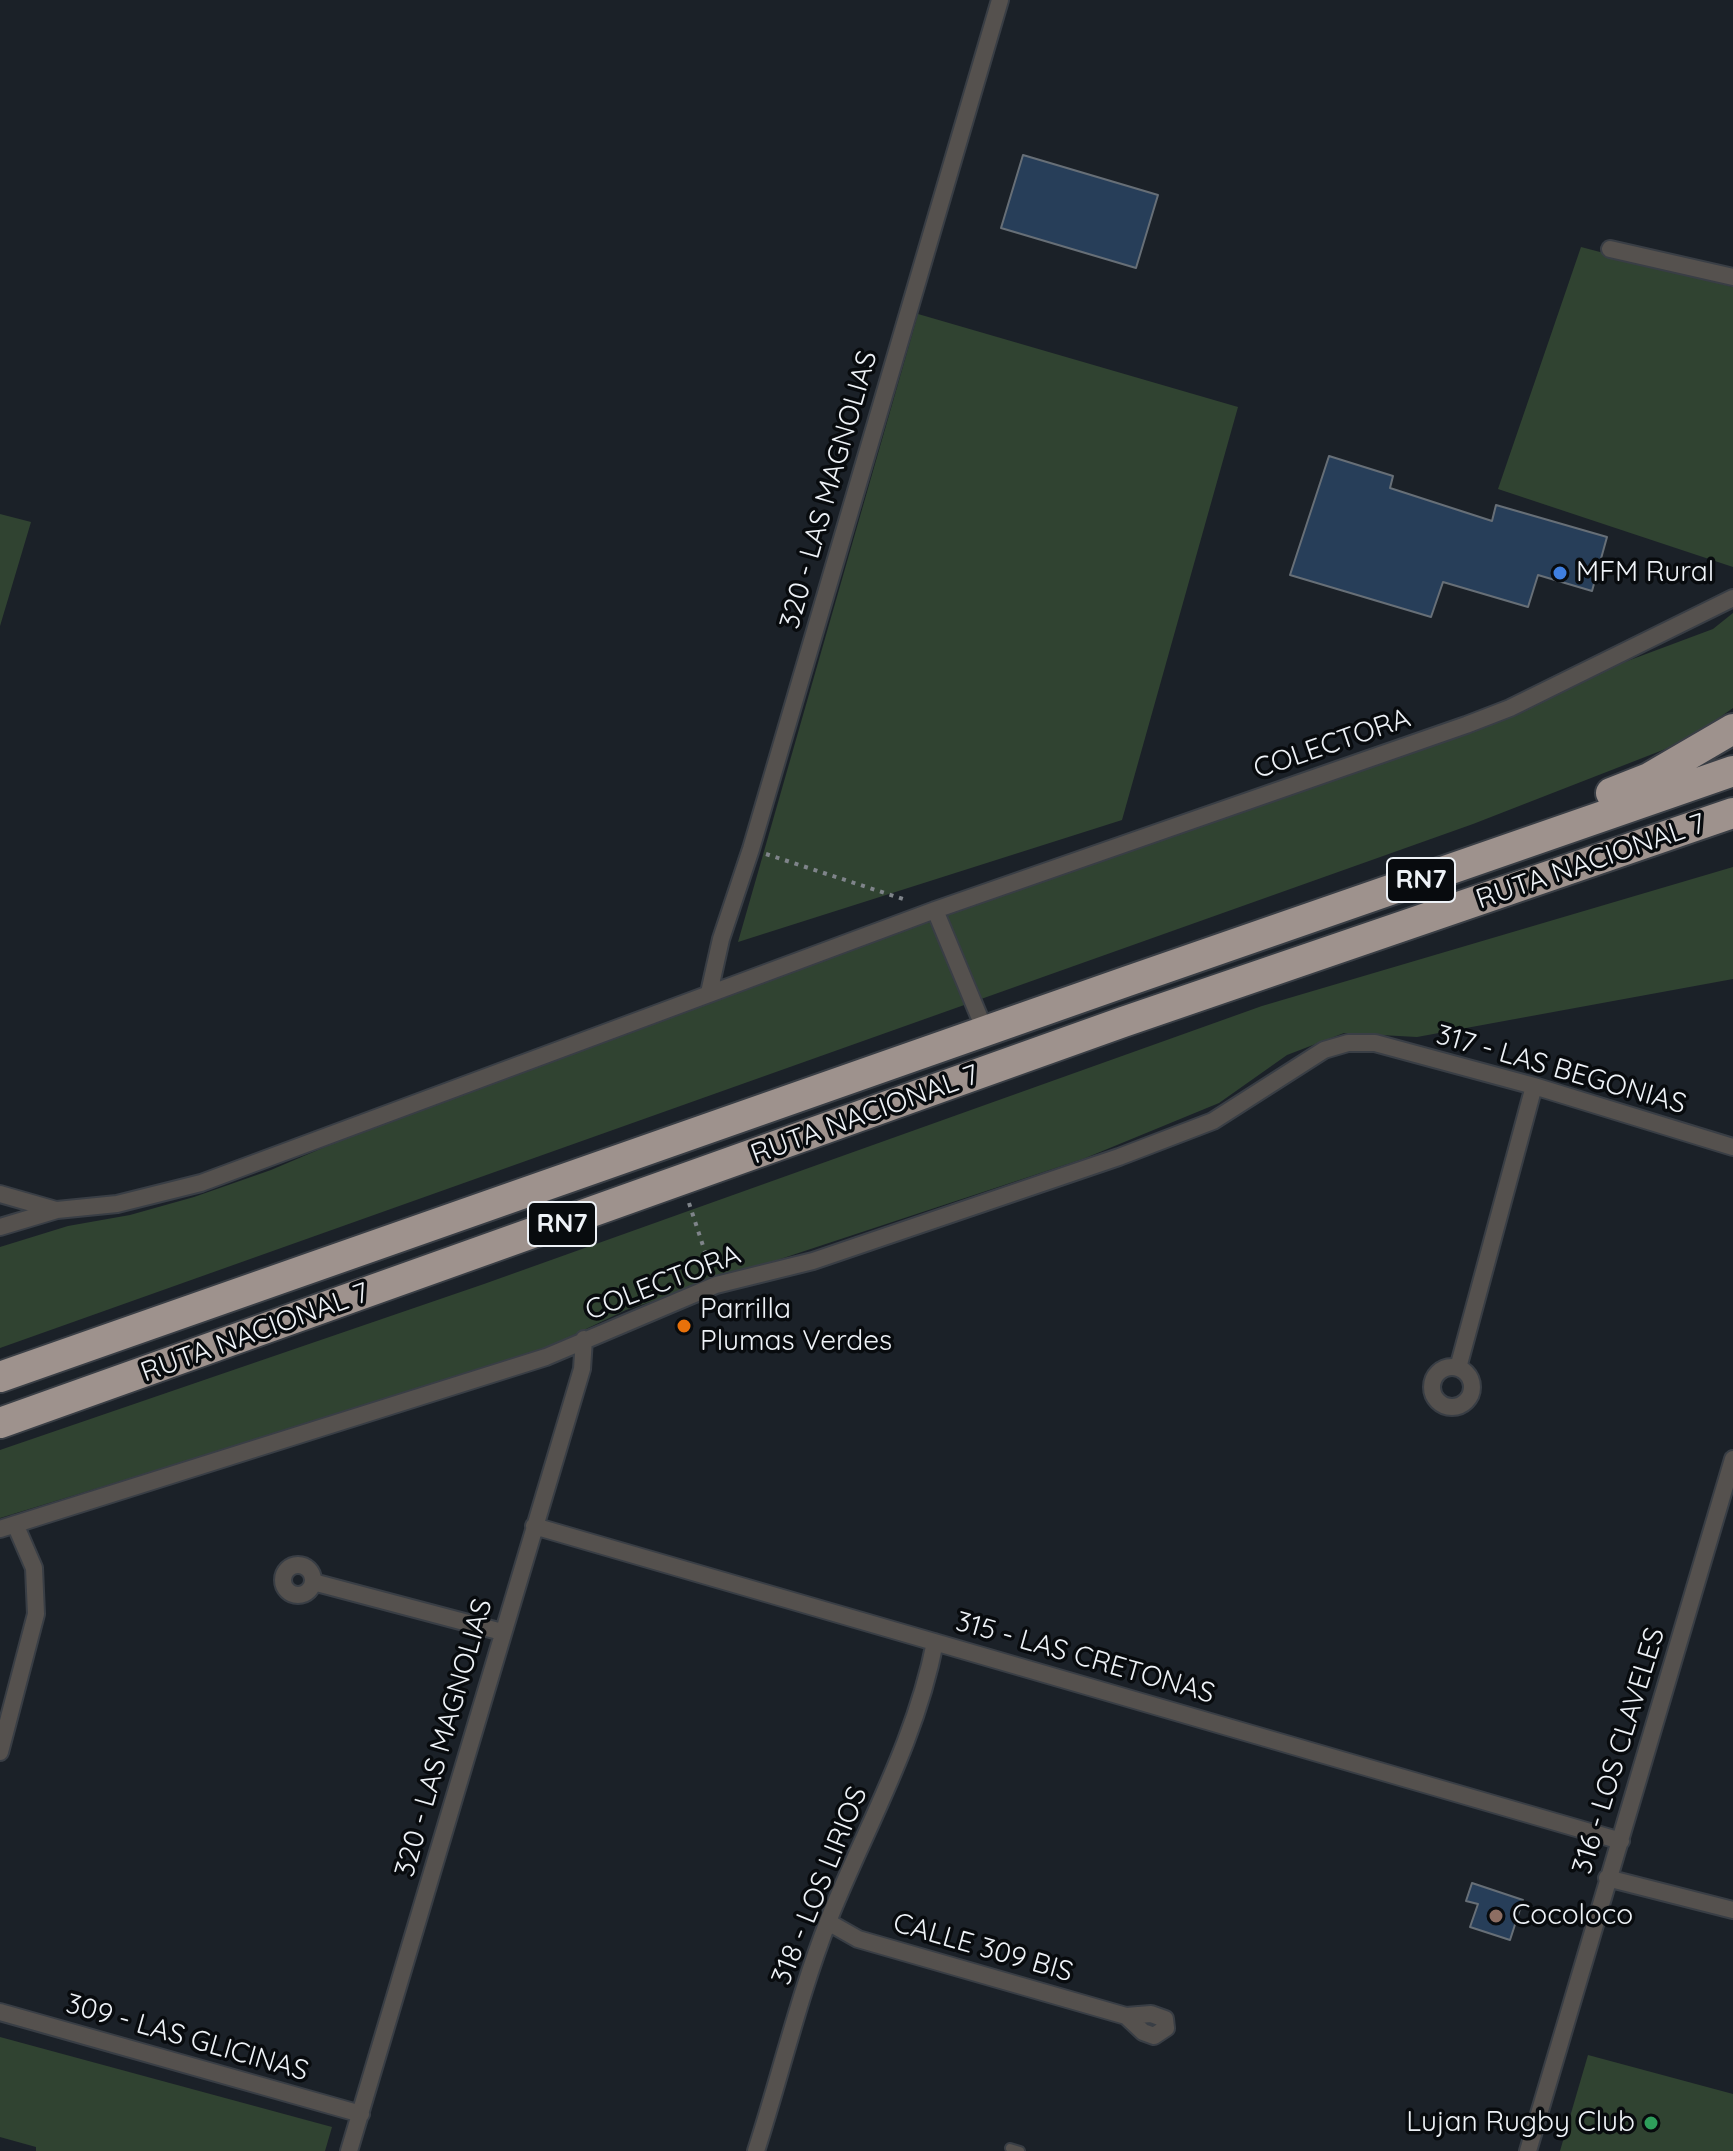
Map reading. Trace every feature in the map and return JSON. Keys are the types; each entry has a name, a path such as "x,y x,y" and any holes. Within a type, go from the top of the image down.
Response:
{"highway":[{"path":"1489,856 1592,801 1649,778 1733,729"},
{"name":"RUTA NACIONAL 7","path":"0,1377 611,1159 986,1033 1733,771"},
{"name":"RUTA NACIONAL 7","path":"0,1423 1123,1022 1733,813"},
{"path":"1573,868 1733,833"}],"street":[{"name":"320 - LAS MAGNOLIAS","path":"709,993 721,939 751,849 1000,0"},
{"path":"1610,249 1733,277"},
{"name":"COLECTORA","path":"0,1227 57,1210 117,1204 189,1187 935,910 1481,720 1733,598"},
{"path":"935,910 986,1033"},
{"name":"COLECTORA","path":"8,1526 546,1357 716,1285 813,1261 1119,1157 1213,1121 1324,1050 1348,1043 1375,1043"},
{"name":"317 - LAS BEGONIAS","path":"1375,1043 1534,1086 1733,1147"},
{"path":"1458,1368 1534,1086"},
{"path":"0,1194 57,1210"},
{"name":"320 - LAS MAGNOLIAS","path":"349,2151 582,1369 584,1339"},
{"name":"316 - LOS CLAVELES","path":"1528,2151 1733,1459"},
{"path":"0,1752 37,1603 28,1548 8,1526"},
{"name":"315 - LAS CRETONAS","path":"534,1526 1621,1841"},
{"path":"313,1582 502,1632"},
{"name":"318 - LOS LIRIOS","path":"756,2151 828,1922 900,1759 930,1670 935,1642"},
{"path":"1607,1878 1733,1910"},
{"name":"CALLE 309 BIS","path":"828,1922 858,1939 1126,2016"},
{"name":"309 - LAS GLICINAS","path":"0,2012 361,2114"}],"lane":[{"path":"1010,2148 1020,2151"}],"path":[{"path":"751,849 935,910"},
{"path":"681,1181 716,1285"}],"green space":[{"path":"1581,247 1733,287 1733,567 1498,489"},
{"path":"918,314 1238,407 1122,820 738,942"},
{"path":"0,514 31,522 0,626"},
{"path":"1733,613 1733,708 1686,741 1473,824 0,1348 0,1247 68,1226 130,1215 194,1197 271,1170 468,1086 1073,868 1713,629"},
{"path":"1733,867 1733,979 1417,1037 1344,1033 1287,1055 1219,1103 1083,1159 626,1310 527,1357 0,1518 0,1450 484,1284 1262,1006"},
{"path":"0,2037 332,2127 325,2151 36,2151 36,2147 0,2137"},
{"name":"Lujan Rugby Club","path":"1588,2055 1733,2094 1733,2151 1560,2151"}],"building":[{"path":"1023,155 1158,195 1136,268 1001,228"},
{"path":"1329,456 1393,476 1390,488 1492,521 1496,505 1607,537 1592,591 1538,575 1528,607 1443,582 1431,617 1290,575"},
{"name":"Cocoloco","path":"1472,1883 1523,1900 1510,1940 1470,1927 1478,1904 1466,1901"}],"place":[{"name":"MFM Rural","path":"1560,573"},
{"name":"Parrilla Plumas Verdes","path":"684,1326"},
{"name":"Cocoloco","path":"1496,1916"},
{"name":"Lujan Rugby Club","path":"1651,2123"}]}
